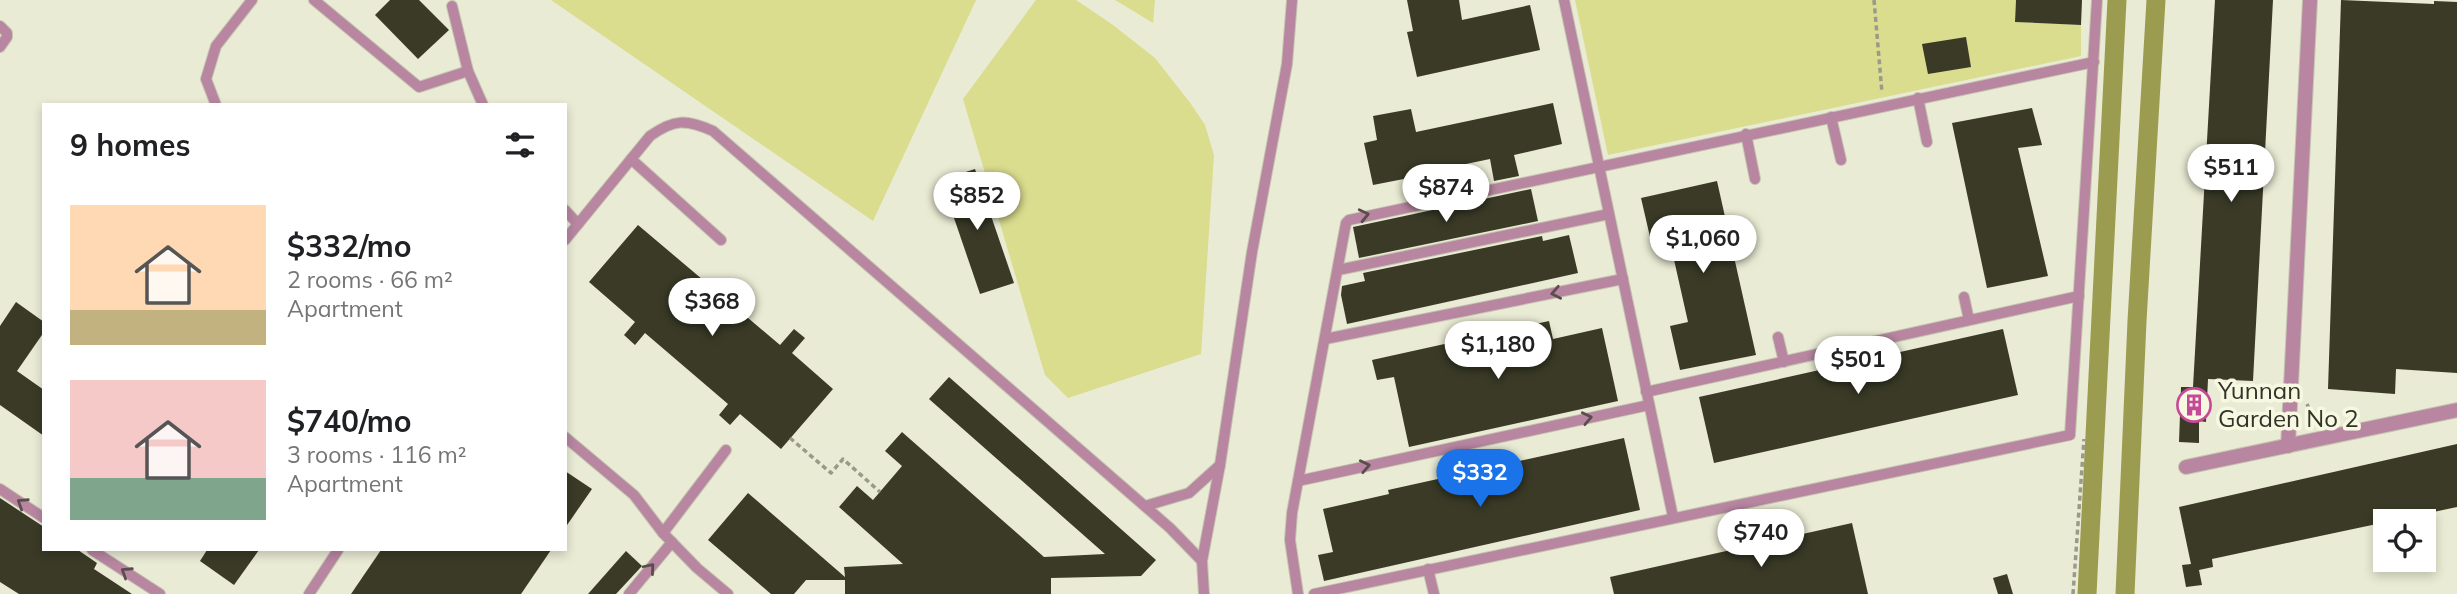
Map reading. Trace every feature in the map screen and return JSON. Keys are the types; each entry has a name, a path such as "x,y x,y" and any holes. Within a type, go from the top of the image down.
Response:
{"street":[{"path":"2288,446 2310,0"},
{"path":"2186,467 2457,410"}],"lane":[{"path":"215,103 206,79 216,46 252,0"},
{"path":"314,0 419,87 468,71"},
{"path":"1204,594 1202,561 1220,465 1252,252 1287,64 1292,0"},
{"path":"1564,0 1673,517"},
{"path":"1314,594 2070,435 2097,0"},
{"path":"452,6 468,71 482,103"},
{"path":"0,26 8,37 0,47"},
{"path":"1298,594 1290,533 1346,223 1353,218 2094,62"},
{"path":"1918,98 1927,142"},
{"path":"1831,117 1841,160"},
{"path":"567,238 650,136 668,124 692,122 713,131 1146,506 1202,561"},
{"path":"1746,135 1755,179"},
{"path":"631,159 721,240"},
{"path":"567,211 578,224"},
{"path":"1338,270 1609,214"},
{"path":"1325,339 1623,279"},
{"path":"1646,392 2079,296"},
{"path":"1964,298 1969,320"},
{"path":"1778,337 1784,362"},
{"path":"1298,481 1649,405"},
{"path":"567,439 634,495 663,533 697,568 728,594"},
{"path":"663,533 726,450"},
{"path":"1146,506 1189,493 1220,465"},
{"path":"0,489 42,517"},
{"path":"629,594 672,542"},
{"path":"94,551 160,594"},
{"path":"309,594 337,551"},
{"path":"1428,569 1434,594"}],"path":[{"path":"1874,0 1883,106"},
{"path":"2307,403 2313,418 2327,422"},
{"path":"790,438 831,474 843,459 880,492"}],"green space":[{"path":"551,0 976,0 873,221"},
{"path":"1036,0 1076,0 1155,58 1205,125 1214,155 1201,354 1068,398 1045,375 963,99"},
{"path":"1115,0 1155,0 1153,23"},
{"path":"1575,0 2016,0 2015,22 2081,25 2081,56 1608,155"}],"building":[{"path":"390,0 419,0 449,30 418,59 375,15"},
{"path":"1407,0 1459,0 1462,20 1530,5 1540,50 1417,77 1407,32 1413,31"},
{"path":"2016,0 2082,0 2081,25 2015,22"},
{"path":"2215,0 2273,0 2253,381 2208,379 2206,422 2199,421 2199,443 2179,442 2181,387 2193,387"},
{"path":"2341,0 2434,4 2434,1 2457,2 2457,373 2396,369 2395,394 2328,389"},
{"path":"1966,37 1971,67 1928,74 1922,44"},
{"path":"1553,103 1562,144 1514,155 1519,176 1494,181 1490,159 1447,168 1452,190 1424,196 1419,176 1373,185 1364,143 1377,140 1373,116 1411,109 1416,132"},
{"path":"2032,108 2042,145 2018,148 2048,276 1987,288 1952,123"},
{"path":"975,169 1014,283 980,294 941,180"},
{"path":"1717,181 1756,355 1680,370 1670,326 1688,322 1668,233 1650,237 1641,198"},
{"path":"1531,189 1538,221 1359,258 1353,227"},
{"path":"638,225 780,345 794,329 805,338 792,353 833,389 781,449 740,414 730,425 719,415 728,404 645,333 635,345 624,335 635,322 589,282"},
{"path":"1569,235 1578,273 1347,324 1341,295 1342,286 1365,281 1363,273 1542,236 1543,241"},
{"path":"16,302 42,321 42,335 17,371 42,389 42,435 0,405 0,326"},
{"path":"1549,321 1553,339 1602,328 1618,401 1409,447 1394,377 1377,380 1372,360"},
{"path":"2003,329 2018,395 1714,463 1699,397"},
{"path":"949,377 1156,560 1141,576 1051,578 1051,594 845,594 845,580 806,580 794,594 771,594 708,540 748,493 845,577 844,567 903,564 839,507 857,486 873,500 902,466 885,451 902,432 1044,557 1105,554 929,399"},
{"path":"1624,438 1640,510 1324,581 1318,555 1333,552 1323,509 1389,494 1388,490"},
{"path":"2457,444 2457,507 2436,511 2436,509 2373,509 2373,525 2212,559 2213,567 2199,570 2202,585 2186,587 2182,565 2191,564 2179,507"},
{"path":"567,472 592,489 567,525"},
{"path":"0,498 42,526 42,551 79,551 97,563 94,569 132,594 19,594 0,582"},
{"path":"1852,523 1868,594 1614,594 1610,577"},
{"path":"206,551 258,551 234,585 200,561"},
{"path":"380,551 550,551 521,594 351,594"},
{"path":"626,551 642,566 616,594 588,594"},
{"path":"2007,574 2013,594 1998,594 1993,578"}],"waterway":[{"path":"2087,594 2117,0"},
{"path":"2125,594 2137,321 2156,0"}],"place":[{"name":"Yunnan Garden No 2","path":"2194,405"}]}
